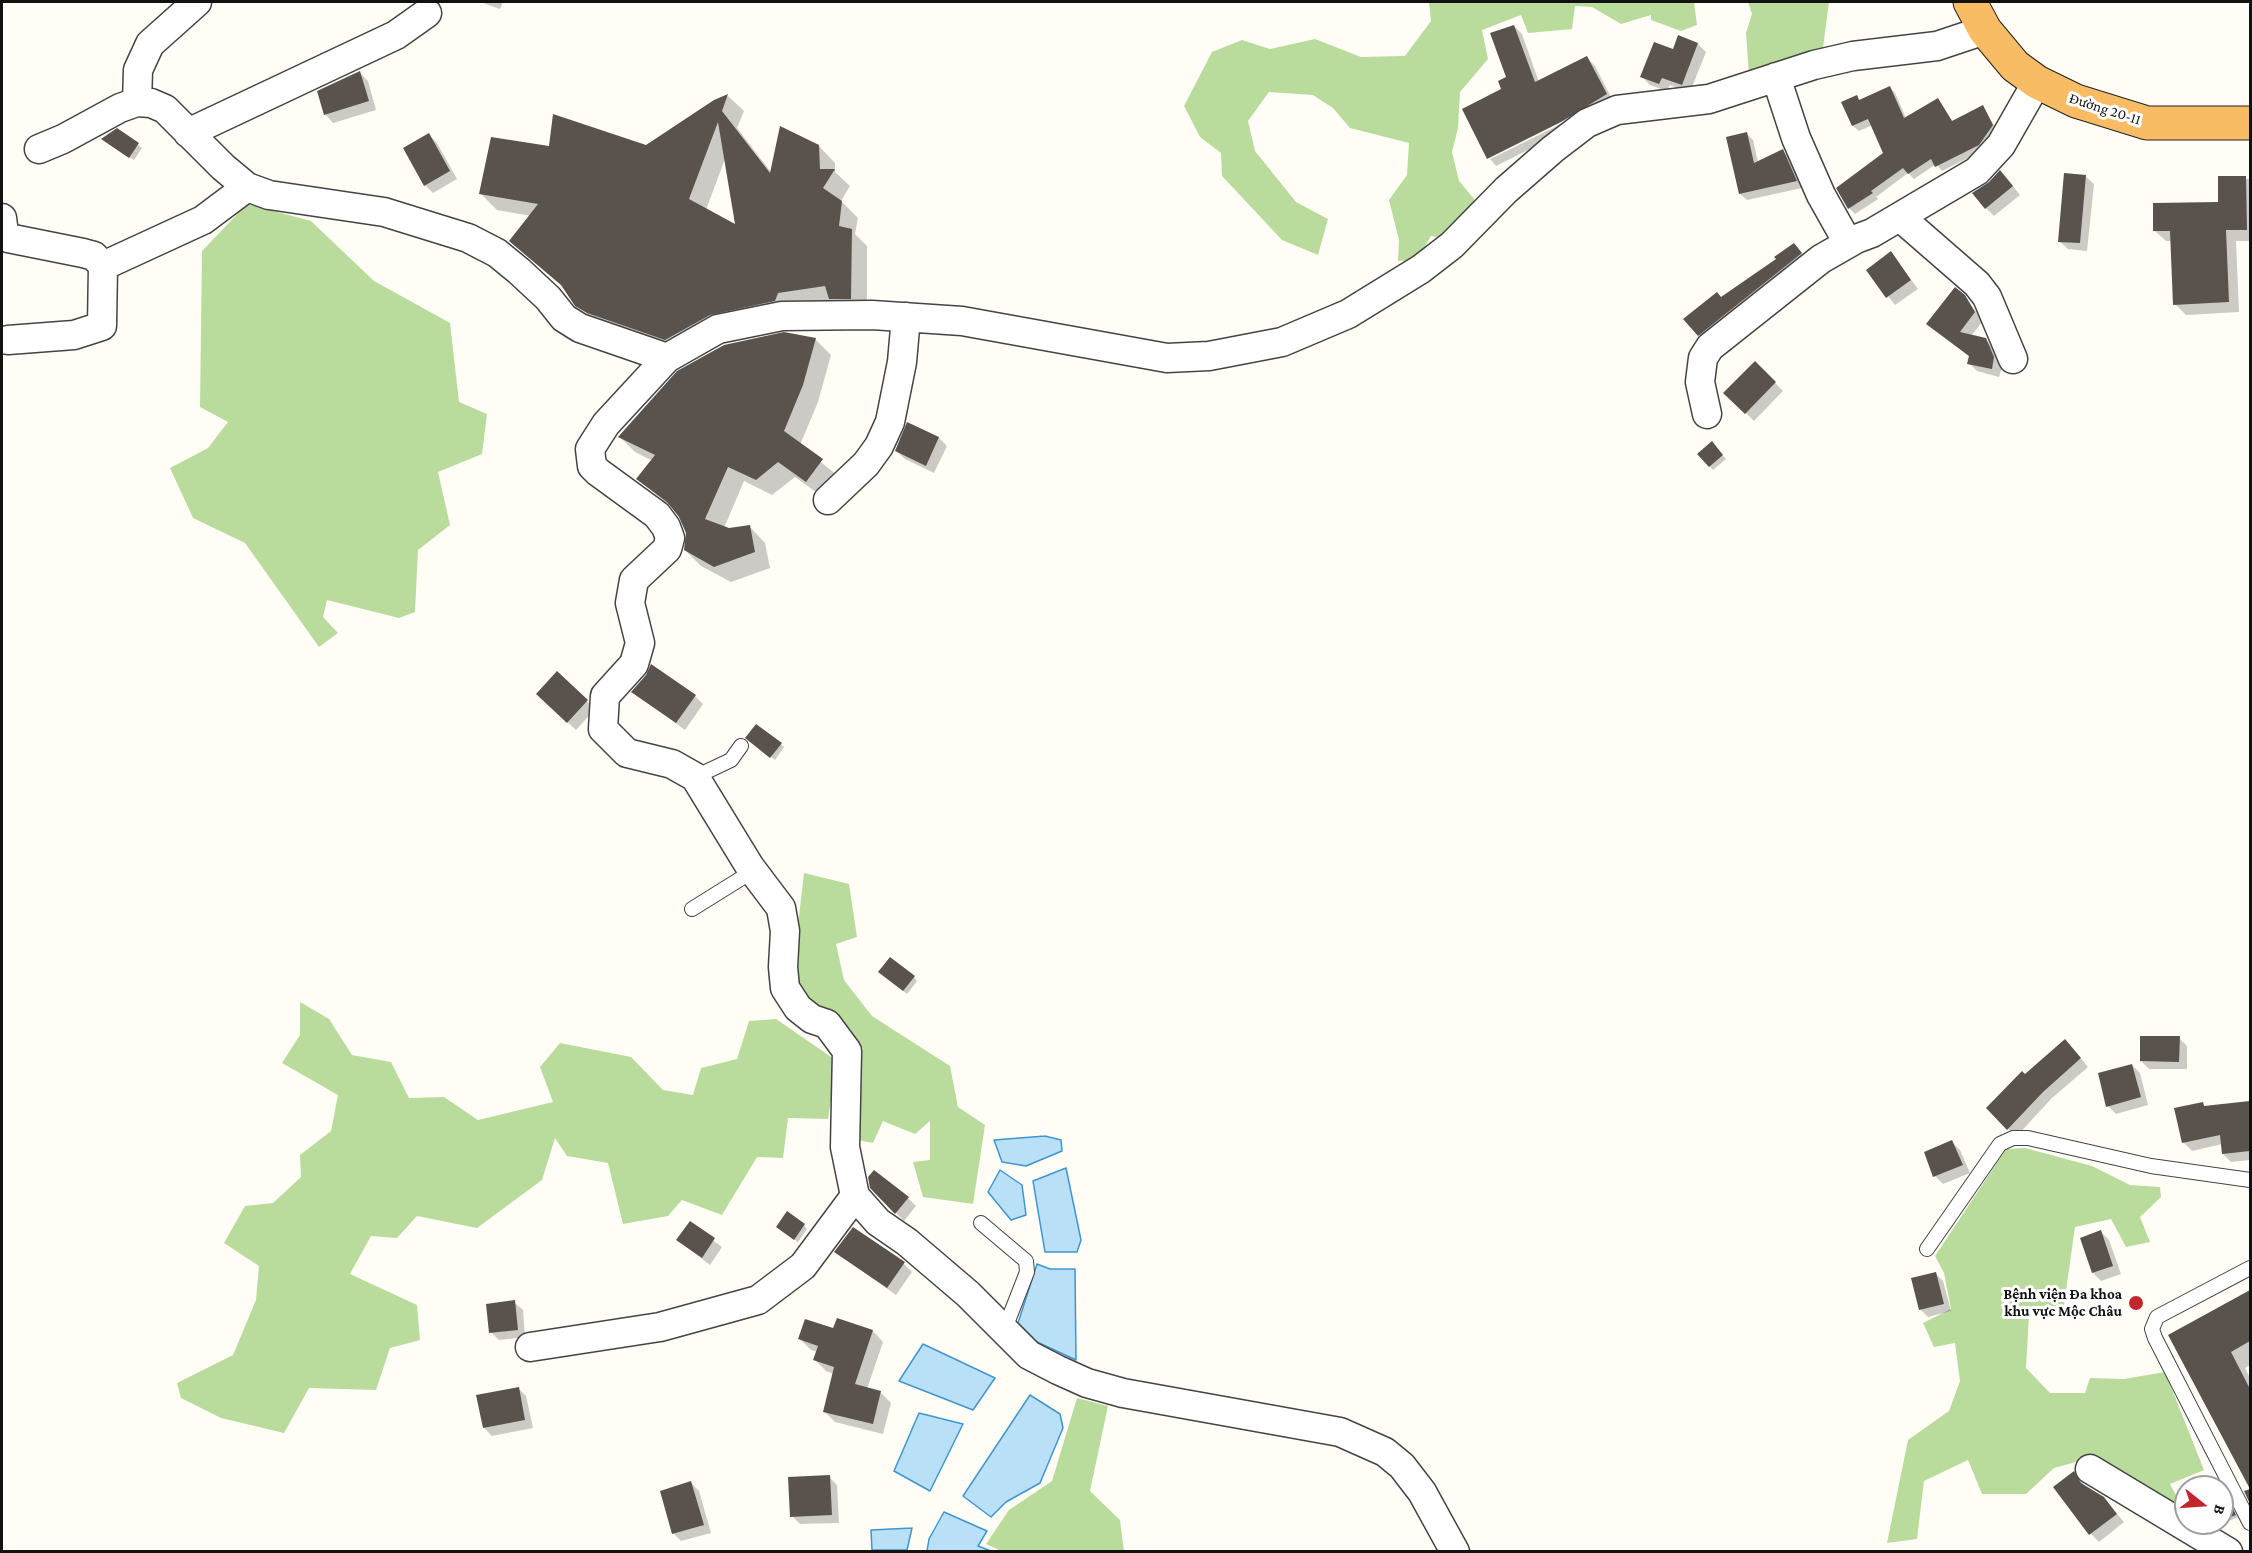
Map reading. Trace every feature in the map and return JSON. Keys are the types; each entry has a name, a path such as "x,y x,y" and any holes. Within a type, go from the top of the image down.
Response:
{"highway":[{"name":"Đường 20-11","path":"1971,2 1985,30 2015,66 2037,82 2076,101 2147,123 2250,123"}],"street":[{"path":"137,102 138,70 150,44 197,2"},
{"path":"188,133 396,35 427,13"},
{"path":"1455,1551 1422,1492 1402,1466 1385,1452 1340,1432 1123,1393 1087,1383 1029,1355 968,1294 907,1242 878,1222 855,1196 845,1147 847,1051 826,1024 812,1019 790,998 785,988 783,967 785,931 781,908 753,871 695,777 672,764 627,753 603,729 605,696 634,663 640,643 630,603 634,580 667,549 670,538 666,527 657,515 592,466 590,449 606,424 667,358 718,329 782,315 906,317 962,321 1167,358 1209,356 1282,342 1348,314 1386,292 1452,245 1506,190 1587,123 1617,111 1708,99 1853,56 1937,46 1985,30"},
{"path":"1776,77 1799,146 1821,195 1848,243"},
{"path":"1707,414 1700,382 1703,358 1710,347 1821,259 1900,217 1977,171 1991,159 2037,82"},
{"path":"39,149 137,102 151,103 165,109 247,187 269,195 384,212 468,238 497,253 548,298 564,318 580,328 667,358"},
{"path":"103,266 203,220 247,187"},
{"path":"1900,217 1966,272 1982,290 2013,359"},
{"path":"2,218 4,233 8,238 94,256 103,266 104,319 102,326 74,335 8,340"},
{"path":"828,500 866,464 890,422 902,362 906,317"},
{"path":"530,1347 660,1327 758,1300 803,1266 855,1196"},
{"path":"2090,1469 2228,1551"}],"lane":[{"path":"695,777 731,760 741,746"},
{"path":"692,909 753,871"},
{"path":"1927,1249 2000,1144 2013,1138 2028,1138 2151,1166 2250,1180"},
{"path":"981,1223 1026,1261 1027,1272 1004,1331"},
{"path":"2250,1268 2157,1317 2152,1329 2250,1523"}],"green space":[{"path":"1429,2 1694,2 1697,25 1681,31 1651,20 1651,15 1621,24 1592,7 1575,6 1572,29 1528,33 1521,15 1482,30 1488,59 1460,92 1458,128 1452,152 1459,181 1475,200 1458,229 1445,238 1431,236 1417,260 1398,261 1399,240 1389,200 1407,175 1409,143 1350,128 1333,108 1313,95 1269,92 1248,121 1255,151 1296,202 1328,219 1318,255 1282,240 1222,176 1221,153 1200,137 1184,106 1212,52 1242,40 1270,49 1315,39 1361,57 1405,56 1431,21"},
{"path":"1748,2 1829,2 1822,56 1749,75 1746,33 1752,14"},
{"path":"247,204 311,221 374,281 450,323 459,402 487,414 482,454 438,472 450,525 418,550 415,612 399,618 327,600 323,617 338,633 319,647 245,543 193,518 170,468 208,448 228,422 200,407 202,251"},
{"path":"804,873 849,884 857,937 836,944 844,980 872,1016 950,1066 958,1107 985,1125 973,1204 923,1197 913,1162 930,1160 930,1121 915,1134 883,1121 873,1143 858,1140 859,1058 851,1030 827,1010 805,1000 792,977"},
{"path":"300,1002 329,1019 352,1055 391,1062 409,1098 444,1097 478,1120 553,1102 540,1067 560,1043 631,1057 663,1090 693,1095 701,1068 737,1059 749,1021 776,1019 837,1061 828,1119 788,1118 783,1158 757,1157 722,1215 682,1200 668,1216 623,1224 608,1163 567,1156 555,1138 542,1180 477,1228 417,1216 397,1238 371,1236 350,1274 417,1305 420,1340 390,1348 376,1390 309,1388 284,1433 221,1418 181,1398 177,1383 233,1355 256,1300 259,1266 224,1243 245,1206 273,1203 301,1177 300,1155 331,1131 338,1095 282,1063 300,1035"},
{"path":"2025,1148 2092,1166 2130,1185 2160,1187 2161,1197 2140,1217 2150,1242 2126,1247 2111,1219 2075,1227 2064,1305 2029,1316 2026,1368 2050,1393 2085,1393 2090,1378 2124,1379 2165,1372 2204,1470 2192,1475 2174,1475 2174,1482 2170,1484 2174,1491 2174,1506 2087,1459 2054,1468 2026,1494 1982,1494 1968,1460 1924,1481 1917,1539 1887,1543 1908,1440 1949,1411 1960,1381 1955,1343 1934,1347 1923,1323 1951,1309 1944,1273 1935,1256 2006,1149"},
{"path":"1077,1398 1108,1406 1090,1491 1120,1520 1124,1551 1001,1551 986,1544 1009,1510 1052,1481"}],"water":[{"path":"1045,1136 1061,1140 1062,1151 1026,1166 1002,1162 994,1140"},
{"path":"1066,1168 1081,1240 1077,1252 1045,1252 1033,1181"},
{"path":"1000,1170 1022,1185 1026,1215 1011,1220 988,1192"},
{"path":"1037,1264 1050,1269 1075,1269 1076,1360 1037,1342 1018,1323"},
{"path":"923,1344 995,1378 973,1410 899,1381"},
{"path":"1030,1395 1060,1414 1063,1428 1040,1483 1006,1502 991,1517 963,1496"},
{"path":"919,1413 963,1424 930,1491 894,1471"},
{"path":"944,1512 987,1531 978,1546 991,1551 927,1551 929,1539"},
{"path":"912,1528 907,1550 872,1550 871,1530"}],"building":[{"path":"1514,25 1535,82 1587,56 1607,94 1561,122 1487,159 1462,109 1501,89 1498,81 1506,77 1490,33"},
{"path":"1678,35 1698,43 1682,85 1662,78 1659,84 1640,77 1654,42 1673,49"},
{"path":"360,71 369,101 324,115 317,91"},
{"path":"1890,86 1904,118 1938,98 1952,121 1983,105 1993,125 1979,145 1935,167 1931,159 1908,174 1903,168 1871,191 1873,193 1848,209 1836,188 1883,153 1868,119 1852,126 1841,102 1857,95 1859,100"},
{"path":"728,94 722,111 770,173 780,126 819,145 820,169 835,169 823,188 842,201 839,226 852,229 851,299 829,299 825,286 778,293 775,301 710,315 665,340 587,313 575,306 561,285 509,241 538,204 479,194 491,137 549,146 553,114 646,145 714,100","holes":["718,122 735,224 689,199"]},
{"path":"117,128 139,143 129,158 101,139"},
{"path":"1747,132 1754,163 1783,149 1797,181 1739,194 1726,137"},
{"path":"429,133 450,171 424,186 403,148"},
{"path":"2000,170 2013,186 1985,209 1972,193 1989,182"},
{"path":"2064,173 2086,175 2080,243 2058,242"},
{"path":"2218,176 2246,176 2247,230 2226,230 2229,302 2173,305 2170,231 2153,231 2153,203 2218,202"},
{"path":"1794,243 1802,253 1698,336 1683,319 1717,292 1721,297 1776,259 1774,257"},
{"path":"1891,251 1911,280 1886,298 1866,270"},
{"path":"1955,287 1965,295 1975,312 1960,332 1986,338 1994,357 1992,369 1967,364 1969,356 1926,324"},
{"path":"784,332 816,338 803,385 784,431 823,459 806,482 778,462 756,480 728,467 705,519 729,528 750,525 755,552 714,567 684,550 686,533 679,517 667,502 636,479 655,455 618,437 677,371 724,345"},
{"path":"1755,361 1776,382 1745,414 1723,393"},
{"path":"907,422 939,437 926,466 895,451"},
{"path":"1712,441 1723,455 1709,467 1697,454"},
{"path":"651,664 696,695 676,723 631,692 646,675"},
{"path":"557,671 588,700 567,723 536,694"},
{"path":"756,724 782,743 770,758 745,738"},
{"path":"890,957 915,976 903,991 878,972"},
{"path":"2140,1036 2180,1036 2179,1062 2140,1061"},
{"path":"2065,1039 2081,1058 2043,1092 2007,1130 1986,1108 2022,1071 2025,1074"},
{"path":"2132,1064 2141,1097 2106,1107 2098,1073"},
{"path":"2250,1101 2250,1151 2222,1154 2220,1135 2182,1143 2174,1108 2203,1102 2204,1106"},
{"path":"1952,1140 1963,1165 1933,1177 1924,1152"},
{"path":"874,1170 909,1197 895,1214 870,1188 868,1177"},
{"path":"787,1211 805,1224 794,1240 776,1227"},
{"path":"690,1221 715,1238 702,1258 676,1240"},
{"path":"853,1227 905,1262 887,1288 834,1252"},
{"path":"2101,1230 2113,1266 2092,1273 2080,1238"},
{"path":"1936,1272 1944,1304 1919,1310 1911,1278"},
{"path":"2250,1290 2250,1341 2231,1352 2250,1389 2250,1489 2168,1335"},
{"path":"515,1300 518,1330 489,1333 486,1304"},
{"path":"837,1318 873,1330 855,1384 881,1391 873,1424 823,1412 834,1367 813,1360 818,1346 798,1339 805,1319 833,1328"},
{"path":"519,1387 525,1420 483,1428 476,1395"},
{"path":"2074,1471 2081,1483 2104,1497 2117,1514 2089,1535 2053,1487"},
{"path":"830,1475 832,1515 790,1517 788,1477"},
{"path":"691,1481 704,1525 672,1534 660,1491"},
{"path":"2250,1489 2250,1504 2244,1491"}],"place":[{"name":"Bệnh viện Đa khoa khu vực Mộc Châu","path":"2136,1303"}]}
